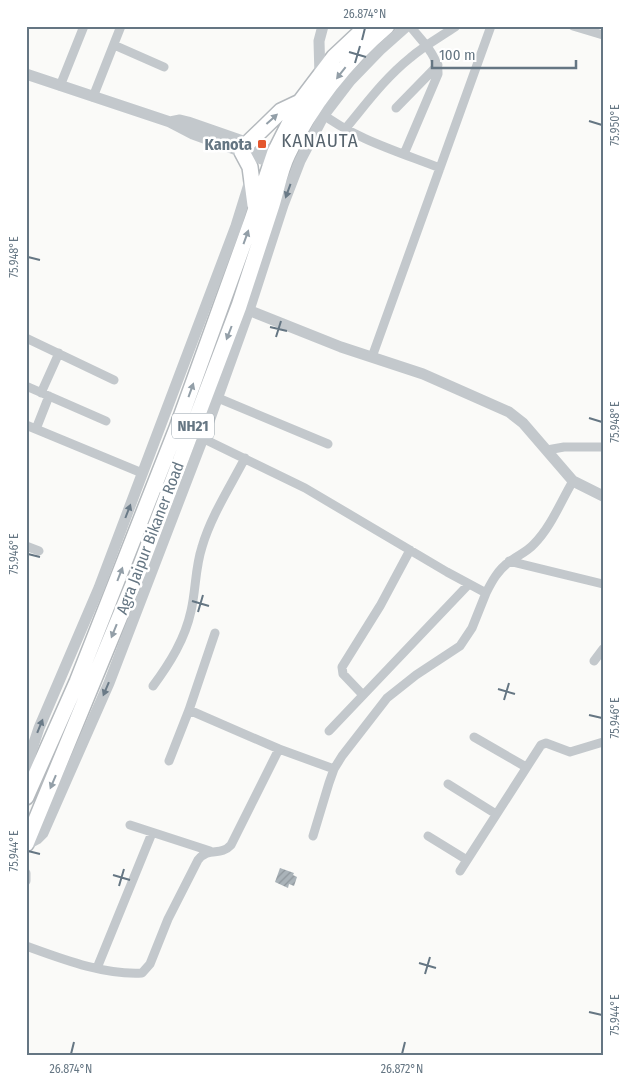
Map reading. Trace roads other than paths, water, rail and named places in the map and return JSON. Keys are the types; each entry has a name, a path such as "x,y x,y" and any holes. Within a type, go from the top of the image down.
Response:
{"highway":[{"name":"Agra Jaipur Bikaner Road","path":"313,108 320,76 334,57 367,26"},
{"name":"Agra Jaipur Bikaner Road","path":"26,797 102,620 177,428 255,209 285,161 313,108 365,45 387,26"},
{"path":"255,209 250,167 245,147 281,111 313,108"},
{"name":"Agra Jaipur Bikaner Road","path":"26,844 196,436 244,308 254,263 285,161"}],"street":[{"path":"60,86 84,26"},
{"path":"93,97 121,26"},
{"path":"320,76 319,41 323,26"},
{"path":"26,74 170,122 192,134 245,147 285,161 313,108 350,81 380,50 408,26 426,46 438,65 438,74 404,154"},
{"path":"372,357 491,26"},
{"path":"573,26 603,34"},
{"path":"346,128 391,75 426,46 455,27"},
{"path":"114,45 164,67"},
{"path":"396,108 438,65"},
{"path":"313,108 346,128 440,168"},
{"path":"26,773 30,752 39,728 99,588 236,226 251,177"},
{"path":"486,593 326,499 245,458 196,436 218,398 244,308 323,340 424,374 509,412 523,423 573,480 603,496"},
{"path":"26,338 114,380"},
{"path":"36,429 59,354"},
{"path":"26,386 106,421"},
{"path":"218,398 328,444"},
{"path":"26,425 142,473"},
{"path":"547,450 564,447 603,447"},
{"path":"153,686 170,663 186,628 191,612 202,546 245,458"},
{"path":"313,836 334,769 360,732 387,698 416,675 460,646 472,628 496,574 509,562 525,553 536,543 546,529 573,480"},
{"path":"26,546 39,551"},
{"path":"362,694 346,679 342,667 380,606 410,550"},
{"path":"509,562 603,584"},
{"path":"329,731 468,584"},
{"path":"169,762 215,633"},
{"path":"594,660 603,649"},
{"path":"189,710 334,769"},
{"path":"474,737 526,766"},
{"path":"460,871 541,745 546,743 570,752 603,742"},
{"path":"130,825 210,851 221,852 226,850 231,844 279,748"},
{"path":"448,784 496,814"},
{"path":"97,968 152,833"},
{"path":"428,836 467,860"},
{"path":"26,946 97,968 127,974 142,973 150,964 168,919 190,874 202,854 210,851"},
{"path":"26,873 26,881"}],"place":[{"name":"Kanota","path":"262,144"}],"district":[{"name":"KANAUTA","path":"320,140"}]}
